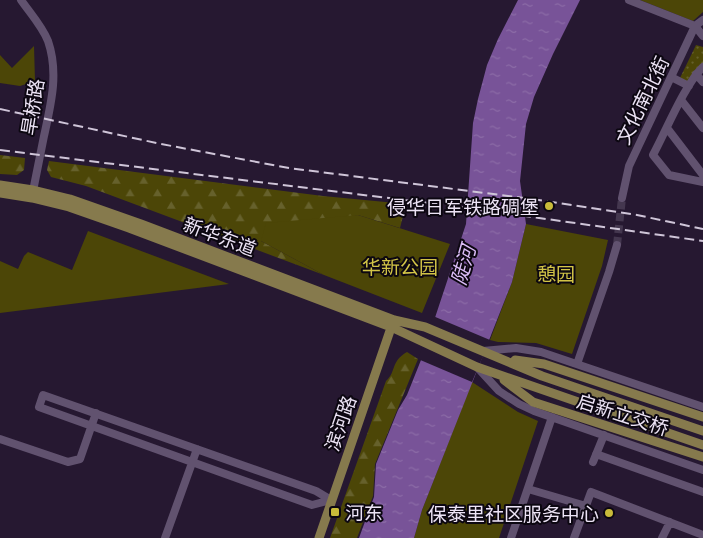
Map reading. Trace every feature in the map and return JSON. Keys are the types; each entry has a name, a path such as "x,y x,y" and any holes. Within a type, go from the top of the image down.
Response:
{"main road":[{"name":"新华东道","path":"0,185 33,194 393,324 420,342 477,367"},
{"name":"新华东道","path":"0,192 33,194"},
{"name":"新华东道","path":"393,324 425,327 483,351"},
{"name":"滨河路","path":"319,538 393,324"},
{"path":"483,351 502,359"},
{"name":"启新立交桥","path":"502,359 542,376 703,431"},
{"name":"启新立交桥","path":"502,359 544,364 703,417"},
{"path":"477,367 498,375"},
{"name":"启新立交桥","path":"498,375 703,445"},
{"name":"启新立交桥","path":"498,375 533,402 703,457"}],"street":[{"name":"旱桥路","path":"21,0 48,40 54,74 53,93 33,194"},
{"path":"629,0 696,26 703,36"},
{"name":"文化南北街","path":"622,198 629,166 696,26 703,20"},
{"path":"703,67 696,74 681,100 653,155 670,175 703,182"},
{"path":"696,74 703,82"},
{"path":"671,77 689,86"},
{"path":"681,100 703,128"},
{"path":"667,128 703,175"},
{"path":"577,364 617,245"},
{"path":"483,351 516,348 540,352 703,407"},
{"path":"477,367 499,391 518,404 703,470"},
{"path":"43,395 316,491 331,500 312,504 38,408 43,395"},
{"path":"0,439 68,462 80,459 96,413"},
{"path":"511,538 552,417"},
{"path":"604,435 594,458 703,492"},
{"path":"165,538 197,449"},
{"path":"528,489 586,506"},
{"path":"574,538 591,492 703,535"},
{"path":"662,538 670,522"}],"green space":[{"path":"640,0 703,0 703,12 693,21"},
{"path":"696,45 703,47 703,64 695,70 691,80 687,83 679,80"},
{"path":"34,46 35,81 20,86 0,83 0,55 12,68"},
{"path":"0,155 25,158 24,170 17,175 0,174"},
{"path":"49,161 323,196 406,204 400,228 358,215 261,241 324,275 86,186 51,177 47,170"},
{"name":"华新公园","path":"358,215 450,244 422,313 324,275 261,241 266,223"},
{"name":"憩园","path":"526,224 608,240 602,266 572,354 536,343 490,340 512,282"},
{"path":"88,231 229,284 0,313 0,261 18,269 28,252 72,270"},
{"path":"407,352 418,359 375,464 373,496 357,538 330,538 386,381 392,374 398,359"},
{"path":"472,382 518,412 538,421 499,538 414,538 422,510"}],"water":[{"name":"陡河","path":"518,0 580,0 534,97 526,124 520,181 526,224 512,282 422,510 414,538 359,538 374,497 376,464 421,360 466,224 473,123 478,99 487,65"}],"pier":[{"path":"433,316 490,340 472,382 418,359"}],"tunnel":[{"path":"617,245 622,198"}],"railway":[{"path":"0,109 161,144 289,168 532,199 637,215 703,229"},
{"path":"0,150 461,207 703,241"}],"place":[{"name":"侵华日军铁路碉堡","path":"549,206"},
{"name":"河东","path":"335,512"},
{"name":"保泰里社区服务中心","path":"609,513"}]}
